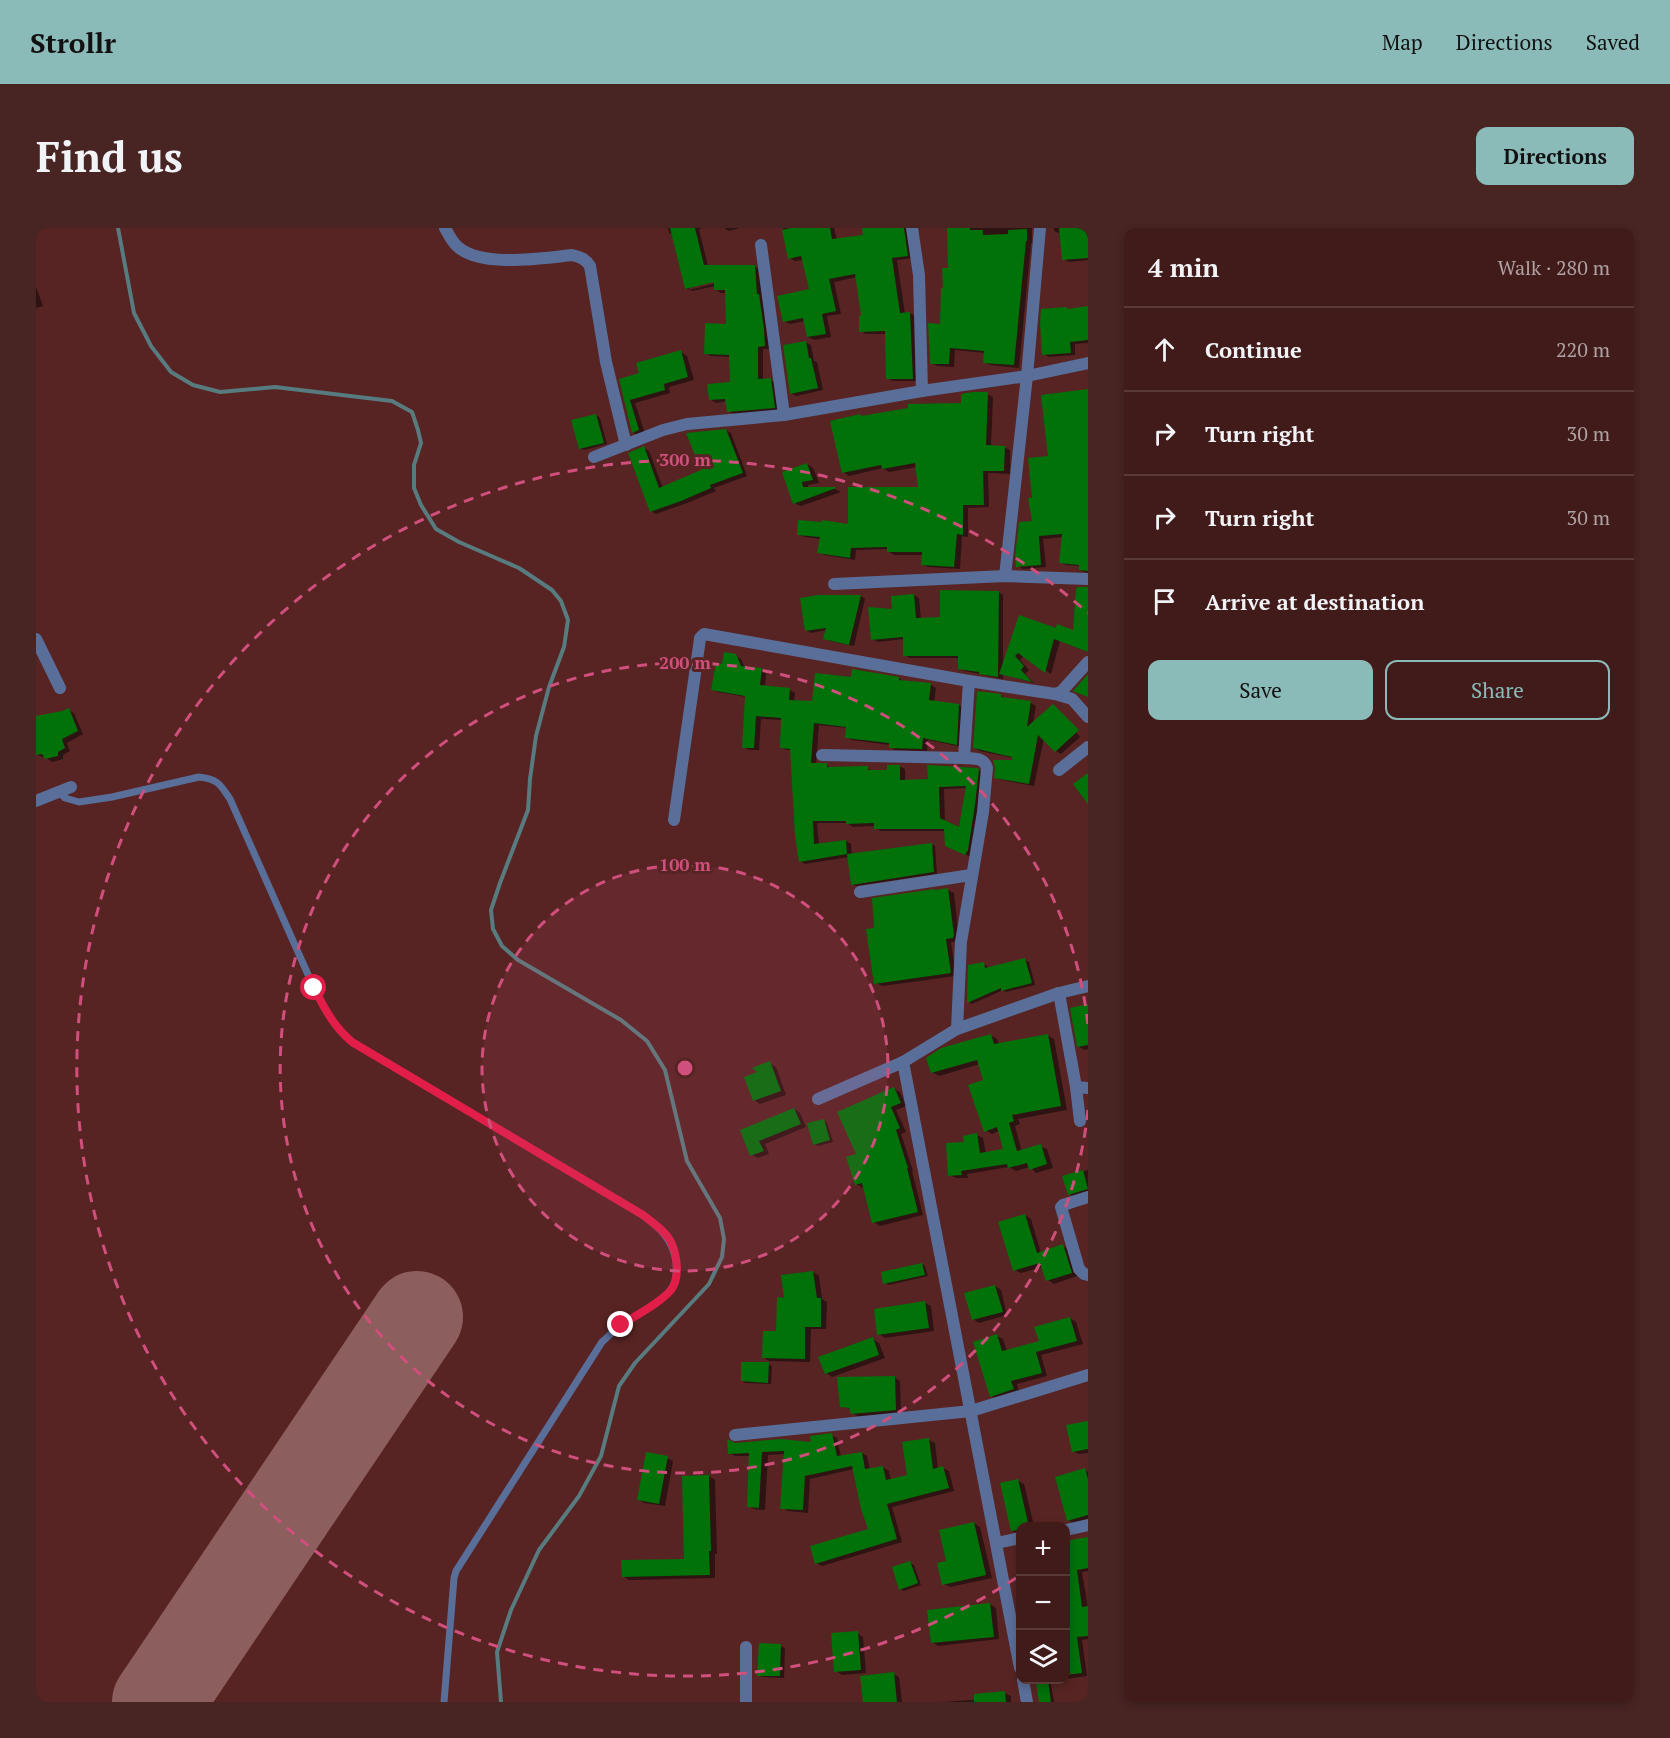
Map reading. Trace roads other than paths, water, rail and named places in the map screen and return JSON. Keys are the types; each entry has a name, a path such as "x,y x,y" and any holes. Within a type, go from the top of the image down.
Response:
{"street":[{"path":"445,228 459,248 474,256 518,261 572,255 580,256 587,261 590,266 606,362 626,445"},
{"path":"912,228 919,275 922,391"},
{"path":"1005,576 1027,376 1040,228"},
{"path":"762,245 784,414"},
{"path":"594,457 663,430 687,424 784,414 1027,376 1088,363"},
{"path":"834,584 1005,576 1088,579"},
{"path":"674,820 700,638 704,634 1055,694 1072,699 1088,717"},
{"path":"36,639 60,688"},
{"path":"1055,694 1061,692 1088,662"},
{"path":"964,758 969,681"},
{"path":"1059,770 1088,747"},
{"path":"822,755 964,758 981,759 985,762 987,768 983,812 961,942 957,1029"},
{"path":"36,801 65,790"},
{"path":"860,892 971,875"},
{"path":"818,1099 903,1062 957,1029 1059,993 1088,986"},
{"path":"1059,993 1082,1088 1080,1121"},
{"path":"903,1062 1016,1647"},
{"path":"1088,1197 1063,1204 1060,1210 1079,1269 1088,1275"},
{"path":"735,1435 971,1411 1088,1375"},
{"path":"1070,1529 1088,1525"},
{"path":"996,1543 1016,1539"},
{"path":"746,1647 746,1702"},
{"path":"1024,1684 1027,1702"}],"lane":[{"path":"65,790 65,798 79,802 112,797 199,777 211,778 220,783 230,799 314,988 340,1032 352,1042 643,1215 669,1239 675,1255 677,1275 672,1288 664,1297 621,1325 602,1342 456,1571 444,1702"}],"waterway":[{"path":"118,228 134,313 151,346 171,372 193,385 220,392 275,387 392,401 412,412 421,443 414,465 414,488 421,505 436,529 459,542 519,568 552,590 561,601 568,620 564,647 549,687 536,736 528,810 491,910 493,929 502,946 518,960 621,1020 647,1041 665,1070 687,1161 720,1218 724,1239 722,1257 709,1284 635,1363 619,1386 601,1456 579,1496 539,1550 511,1610 497,1652 501,1702"}]}
